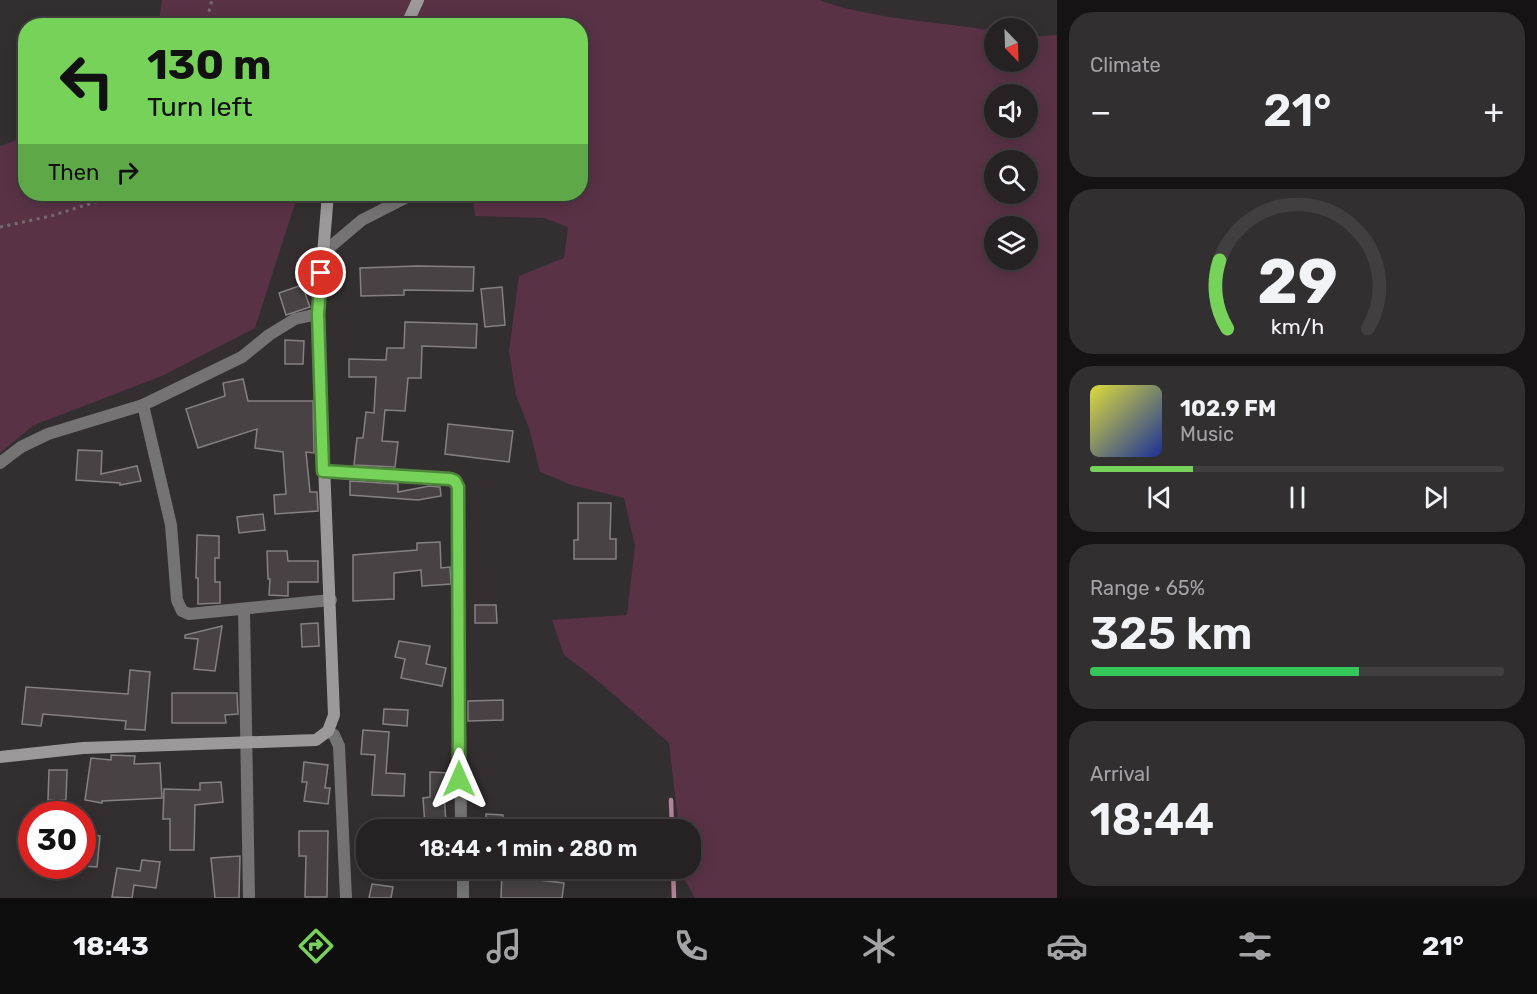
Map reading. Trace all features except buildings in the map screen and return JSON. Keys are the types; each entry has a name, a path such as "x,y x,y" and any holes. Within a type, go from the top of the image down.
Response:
{"main road":[{"path":"410,18 418,0"},
{"path":"0,757 83,748 316,740 328,731 334,715 318,314 327,201"}],"street":[{"path":"323,253 362,219 399,201"},
{"path":"0,463 21,447 48,434 143,405 242,357 269,335 295,319 318,314"},
{"path":"143,405 171,525 179,605 182,611 189,614 331,600"},
{"path":"323,471 450,479 455,481 458,487 460,819"},
{"path":"244,609 249,898"},
{"path":"328,731 334,735 339,746 346,898"},
{"path":"463,879 463,898"}],"path":[{"path":"207,18 212,0"},
{"path":"0,227 51,216 99,201"}],"shaded area":[{"path":"162,0 819,0 884,16 984,30 984,72 1038,72 1038,36 1057,35 1057,898 695,898 684,879 701,879 701,819 678,819 669,743 598,681 564,655 552,620 627,615 635,546 624,498 572,485 540,472 530,431 516,395 509,351 519,276 564,258 568,227 544,218 475,216 474,201 588,201 588,18 159,18"},
{"path":"18,140 18,201 296,201 255,328 162,376 34,425 0,453 0,146"}],"waterway":[{"path":"671,800 672,819"},
{"path":"673,879 674,898"}],"route":[{"path":"321,273 318,314 323,471 450,479 455,481 458,487 459,779"}]}
